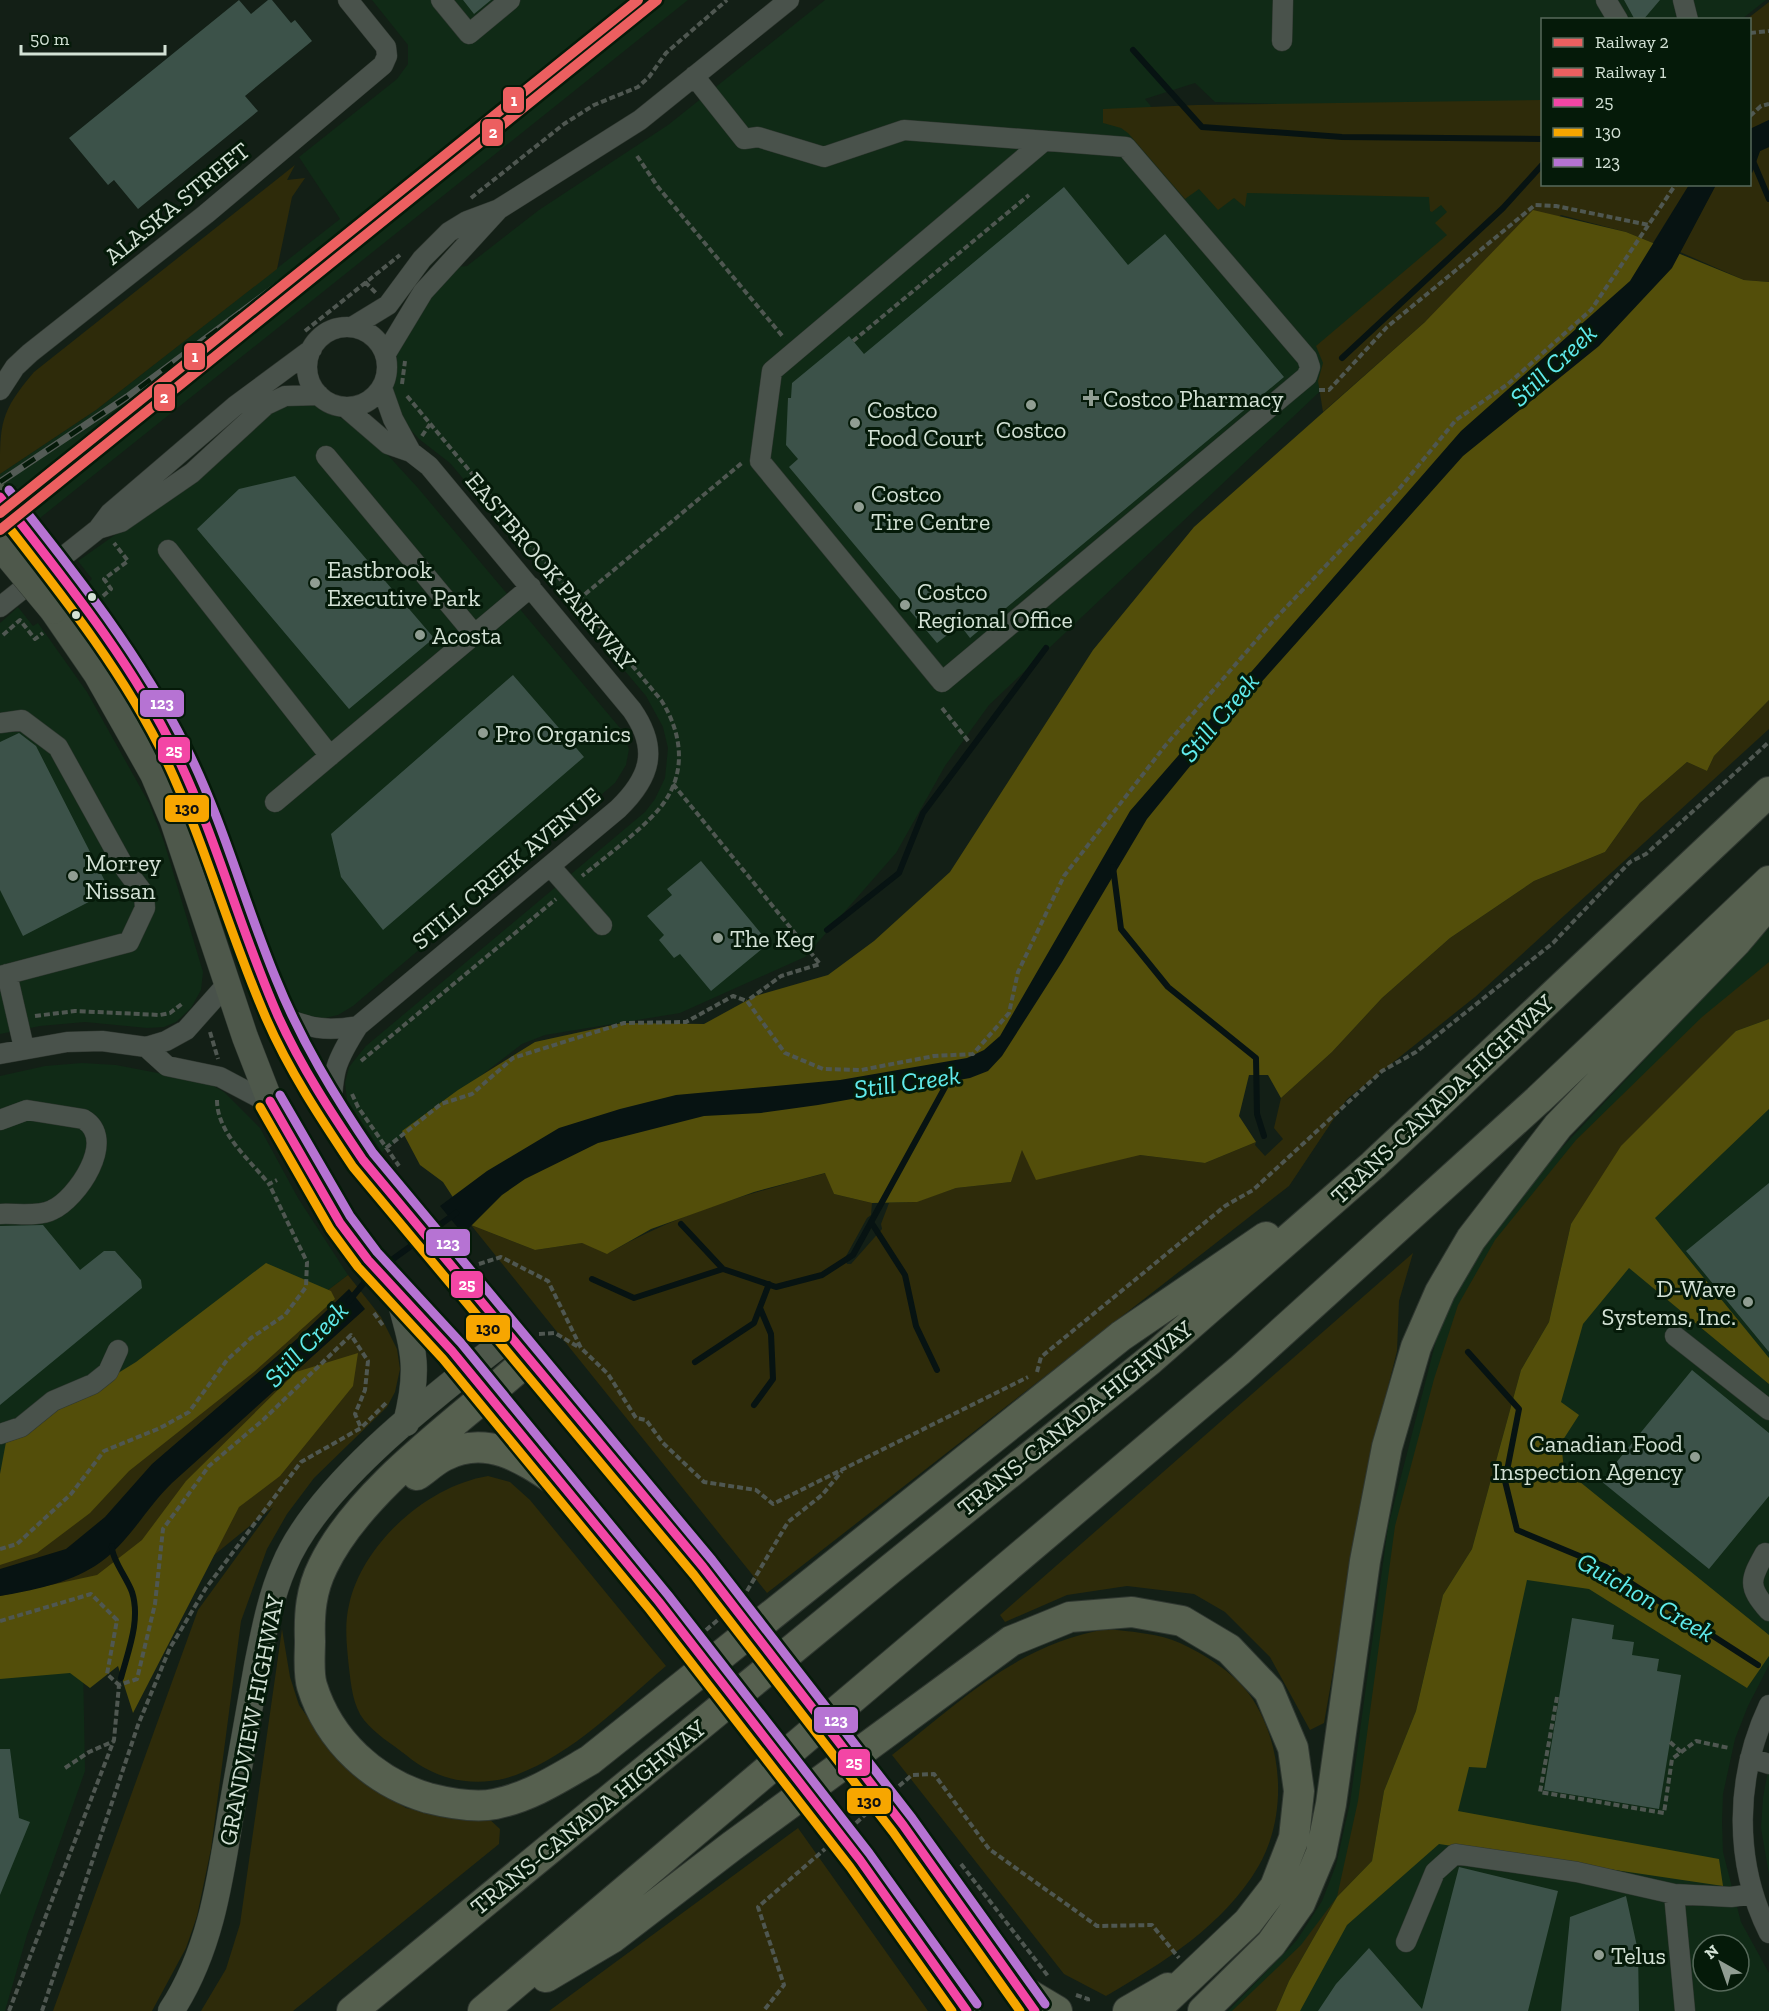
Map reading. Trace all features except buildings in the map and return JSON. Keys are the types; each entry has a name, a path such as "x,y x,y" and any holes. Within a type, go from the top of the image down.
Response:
{"highway":[{"name":"TRANS-CANADA HIGHWAY","path":"352,2011 898,1563 1150,1360 1373,1165 1769,792"},
{"path":"483,2011 1240,1370 1539,1100 1769,881"},
{"path":"1204,2010 1271,1944 1300,1903 1321,1853 1331,1804 1365,1561 1387,1447 1416,1347 1440,1292 1470,1239 1558,1126 1736,942 1769,903"},
{"path":"527,1343 489,1395 433,1441 361,1509 337,1539 322,1567 309,1611 312,1685 336,1736 368,1768 407,1792 444,1802 494,1804 538,1791 590,1760 1121,1336 1373,1165"},
{"path":"361,1509 406,1484 444,1456 483,1447 516,1454 565,1487"},
{"path":"489,2011 612,1938 732,1845 1011,1641 1070,1617 1132,1612 1182,1621 1229,1649 1269,1691 1293,1748 1299,1791 1294,1838 1275,1887 1248,1922 1154,2011"},
{"path":"1128,2011 1192,1975"},
{"path":"1028,2000 1061,2002"}],"main road":[{"path":"0,497 121,655 176,753 278,1016 331,1113 363,1160 443,1256 527,1343 903,1825 1028,2000"},
{"path":"0,547 48,622 97,675 153,774 172,821 227,984 271,1104 315,1185 340,1223 368,1260 468,1370 659,1602 860,1860 967,2011"},
{"path":"398,1293 415,1353 412,1397 406,1423"},
{"name":"GRANDVIEW HIGHWAY","path":"171,2011 203,1946 219,1886 268,1611 284,1564 319,1510 347,1477 406,1423 468,1370 527,1343"}],"street":[{"name":"ALASKA STREET","path":"0,390 15,367 30,353 215,206 383,64 387,56 386,47 348,0"},
{"path":"441,0 470,33 510,0"},
{"path":"352,327 388,305 422,259 448,232 467,221 499,209 640,120 789,0"},
{"path":"1282,41 1283,0"},
{"path":"1606,0 1617,18"},
{"path":"1683,0 1688,18"},
{"path":"694,76 744,139 759,136 824,157 904,130 1126,147 1307,358 1310,367 1302,380 942,681 760,461 772,371 1044,141"},
{"path":"385,354 423,292 499,209"},
{"path":"104,533 110,513 307,341 343,327 352,327 373,336 385,354 387,371 382,387 366,402 345,407 330,403 319,395 309,377 307,341"},
{"name":"EASTBROOK PARKWAY","path":"382,387 393,419 411,452"},
{"path":"0,607 192,473 266,405 285,396 319,395"},
{"name":"EASTBROOK PARKWAY","path":"345,407 388,444 411,452 429,466 632,710 644,729"},
{"path":"326,456 475,635"},
{"path":"168,550 330,756"},
{"path":"275,802 531,587"},
{"path":"0,723 22,720 58,747 126,870 136,879 144,894 145,908 129,942 4,975 18,1019 24,1048"},
{"name":"STILL CREEK AVENUE","path":"331,1113 332,1076 338,1058 358,1026 550,866 636,790 648,759 644,729"},
{"path":"550,866 602,925"},
{"path":"0,1054 67,1042 102,1041 146,1047 166,1041 186,1030 227,984"},
{"path":"278,1016 312,1029 333,1030 358,1026"},
{"path":"146,1047 167,1066 220,1077 271,1104"},
{"path":"0,1120 27,1110 83,1119 88,1122 98,1139 97,1152 91,1166 59,1206 50,1212 0,1214"},
{"path":"1675,1336 1769,1410"},
{"path":"0,1434 21,1427 53,1401 93,1384 108,1372 118,1350"},
{"path":"1765,1552 1753,1576 1755,1596 1769,1611"},
{"path":"1769,1705 1760,1761 1743,1791 1742,1824 1753,1894 1769,1933"},
{"path":"1406,1942 1435,1872 1455,1854 1577,1872 1674,1894 1731,1897 1753,1894"},
{"path":"1674,1894 1685,2011"}],"path":[{"path":"466,202 564,124 594,105 638,87 649,77 666,53 727,0"},
{"path":"1751,33 1769,31"},
{"path":"1751,114 1761,106 1769,104"},
{"path":"637,156 658,187 786,341"},
{"path":"352,1092 358,1107 386,1148 441,1104 471,1094 513,1058 624,1023 686,1022 733,996 747,1001 784,1053 823,1069 861,1070 934,1056 973,1054 1009,1013 1018,972 1064,876 1164,746 1273,621 1399,489 1456,420 1508,384 1591,310 1675,186"},
{"path":"850,330 855,339 1029,195"},
{"path":"1302,380 1312,391 1329,390 1387,327 1534,205 1556,206 1648,225"},
{"path":"307,341 402,253"},
{"path":"407,355 401,380 406,395 661,700 678,734"},
{"path":"578,600 748,458"},
{"path":"104,533 128,561 104,579 111,589"},
{"path":"3,635 20,620 35,639 48,622"},
{"path":"942,708 969,742"},
{"path":"527,1343 555,1333 581,1348 608,1374 636,1418 646,1420 663,1443 704,1482 756,1490 773,1504 1037,1373 1041,1357 1225,1206 1253,1190 1382,1071 1416,1052 1553,943 1630,862 1646,854 1769,742"},
{"path":"673,784 820,964 780,976 747,1001"},
{"path":"356,1066 557,898"},
{"path":"18,1019 75,1011 160,1015 170,1013 190,1001"},
{"path":"208,1027 221,1069"},
{"path":"0,1549 17,1544 48,1516 71,1494 104,1451 160,1428 189,1412 227,1360 251,1338 285,1315 306,1287 307,1262 269,1184 224,1129 217,1117 217,1100"},
{"path":"269,1184 277,1180"},
{"path":"479,1263 501,1257 548,1281 581,1348"},
{"path":"374,1313 386,1331"},
{"path":"119,1685 137,1679 155,1604 163,1529 209,1466 263,1420 351,1335 368,1361 365,1390 355,1414 361,1428"},
{"path":"42,2011 138,1725 170,1648 206,1588 301,1462 361,1428 390,1399"},
{"path":"0,1621 91,1594 117,1620 107,1674 119,1685"},
{"path":"9,2011 114,1740 119,1685"},
{"path":"1557,1697 1540,1792 1664,1813 1672,1759 1696,1741 1729,1748"},
{"path":"65,1768 89,1752 114,1740"},
{"path":"1670,1742 1682,1752"},
{"path":"893,1790 912,1775 934,1774 989,1849 1097,1926 1152,1925 1192,1975"},
{"path":"848,1829 875,1806"},
{"path":"765,2009 784,1985 758,1907 830,1845"},
{"path":"953,1855 1050,1979"},
{"path":"1061,2002 1088,1999 1088,2004"}],"shaded area":[{"path":"372,0 688,0 0,550 0,499 18,485 0,493 0,474 96,410 340,219 299,157 397,79 408,64 408,45"},
{"path":"825,0 1766,0 1743,18 1541,18 1541,112 1215,102 1195,83 1145,99 1210,178 1448,184 1465,217 1334,378 989,705 945,766 896,853 805,957 680,1013 545,1035 522,1044 382,1152 347,1100 345,1083 349,1067 366,1046 645,812 655,799 665,778 668,748 663,727 646,696 450,463 419,439 405,424 392,392 392,378 399,345 426,298 458,267 467,266 539,210 668,125"},
{"path":"1769,2 1769,120 1751,129 1751,18 1748,18"},
{"path":"1541,100 1541,186 1688,186 1653,243 1626,232 1561,215 1425,322 1323,412 1318,381 1323,363 1316,346 1447,235 1435,223 1447,212 1441,205 1432,212 1430,211 1429,197 1247,193 1245,207 1234,198 1218,210 1199,189 1185,199 1128,133 1121,128 1103,123 1103,109 1197,105"},
{"path":"1769,147 1769,282 1744,280 1680,252 1715,186 1751,186 1751,172 1752,173 1760,151"},
{"path":"295,165 287,180 305,178 292,197 277,269 96,410 0,474 4,419 14,398 34,372"},
{"path":"1533,210 1626,232 1744,280 1769,282 1769,700 1714,756 1707,771 1687,762 1640,803 1605,852 1534,881 1450,938 1382,998 1332,1052 1281,1098 1268,1075 1249,1075 1239,1116 1256,1142 1205,1163 1140,1155 1036,1180 1022,1150 1011,1182 956,1188 917,1202 872,1203 834,1194 825,1173 754,1192 651,1229 607,1254 582,1243 535,1250 471,1225 443,1182 420,1165 402,1131 458,1090 535,1042 622,1023 704,1024 755,996 828,975 874,941 950,872 1093,650 1194,527 1425,322"},
{"path":"308,404 323,407 349,423 385,452 620,728 629,749 626,765 615,783 353,1006 338,1015 321,1019 300,1013 280,988 219,815 192,751 143,663 87,584 92,579 78,561 207,470 260,420 284,405"},
{"path":"18,607 33,626 38,623 87,692 149,803 164,842 203,972 201,990 191,1008 176,1022 164,1027 147,1028 85,1022 40,1026 0,1034 0,623"},
{"path":"1769,700 1769,729 1475,997 1347,1099 1289,1186 767,1593 471,1225 535,1250 582,1243 609,1253 660,1227 714,1206 826,1173 834,1194 872,1203 871,1215 867,1218 845,1258 847,1264 851,1264 882,1229 881,1224 889,1203 915,1202 956,1188 1011,1182 1022,1149 1140,1155 1205,1163 1256,1142 1255,1145 1265,1156 1283,1139 1274,1128 1281,1098 1332,1052 1382,998 1450,938 1534,881 1605,852 1640,803 1687,762 1707,771 1714,756"},
{"path":"1769,928 1769,1665 1748,1706 1735,1739 1723,1794 1723,1852 1741,1922 1747,1933 1691,1933 1691,1993 1751,1993 1751,1940 1769,1973 1769,2011 1228,2011 1297,1940 1322,1901 1336,1865 1350,1803 1388,1527 1439,1329 1468,1272 1498,1225 1554,1156"},
{"path":"1769,962 1769,1019 1736,1031 1571,1224 1549,1322 1521,1370 1472,1549 1443,1595 1416,1711 1384,1791 1372,1861 1337,1897 1358,1801 1395,1526 1434,1379 1458,1305 1495,1240 1576,1140 1702,1017"},
{"path":"1769,1019 1769,1109 1655,1218 1769,1358 1769,1384 1629,1268 1583,1324 1561,1402 1579,1415 1561,1443 1564,1469 1769,1635 1769,1656 1747,1688 1589,1589 1527,1580 1486,1768 1469,1767 1458,1811 1719,1859 1723,1886 1439,1844 1347,1925 1300,2011 1276,2011 1289,1981 1337,1897 1372,1861 1384,1791 1416,1711 1443,1595 1472,1549 1521,1370 1549,1322 1571,1224 1621,1146 1736,1031"},
{"path":"82,1063 116,1065 163,1074 210,1084 224,1092 260,1128 298,1198 348,1275 172,1409 0,1528 0,1076 45,1066"},
{"path":"1413,1253 1399,1301 1397,1351 1372,1451 1324,1723 1310,1730 1270,1657 1225,1612 1194,1594 1127,1586 1067,1595 1005,1622 1000,1615"},
{"path":"266,1263 331,1291 335,1299 254,1372 129,1471 90,1513 37,1553 0,1565 0,1474 6,1442 136,1362"},
{"path":"348,1275 381,1317 397,1349 400,1369 395,1392 387,1407 314,1478 287,1514 267,1549 241,1621 211,1849 197,1916 186,1948 152,2011 53,2011 198,1610 273,1507 83,1662 0,1673 0,1528 172,1409"},
{"path":"358,1353 353,1386 280,1476 239,1507 133,1713 118,1666 90,1688 70,1673 0,1679 0,1596 97,1575 142,1540 186,1481 296,1372"},
{"path":"488,1476 510,1482 530,1500 666,1666 577,1741 537,1766 501,1779 472,1782 444,1776 418,1764 378,1734 364,1720 357,1708 352,1688 347,1621 356,1582 383,1540 400,1521 442,1492 465,1482"},
{"path":"282,1629 290,1677 299,1705 339,1761 368,1784 406,1808 446,1816 487,1817 500,1829 499,1844 293,2011 201,2011 226,1969 240,1924"},
{"path":"1108,1629 1144,1633 1172,1640 1208,1658 1235,1678 1261,1713 1269,1735 1275,1757 1278,1803 1268,1847 1244,1888 1228,1907 1191,1941 1106,1996 1064,1974 892,1755 967,1695 1019,1661 1046,1647 1076,1636"},
{"path":"83,1662 85,1771 27,1935 5,2011 0,2011 0,1673"},
{"path":"1769,1765 1769,1875 1761,1828"},
{"path":"798,1828 928,2011 549,2011"},
{"path":"1337,1897 1289,1981 1276,2011 1232,2011 1301,1945"}],"water":[{"path":"1769,120 1769,147 1760,151 1752,173 1751,172 1751,129"},
{"path":"1688,186 1715,186 1672,268 1599,346 1463,456 1226,722 1147,819 1062,962 1002,1056 988,1071 970,1078 818,1105 761,1113 704,1116 598,1143 525,1179 502,1195 463,1234 440,1206 487,1171 559,1128 620,1109 676,1095 840,1080 967,1058 984,1050 1000,1036 1130,811 1461,431 1630,281"},
{"path":"349,1289 365,1309 172,1483 126,1538 106,1558 84,1572 61,1582 0,1596 0,1569 66,1549 105,1517 152,1464 298,1338"}],"waterway":[{"path":"1133,50 1202,127 1342,137 1541,139"},
{"path":"1751,156 1769,199"},
{"path":"1342,358 1503,208 1541,166"},
{"path":"827,930 899,873 923,813 1046,648"},
{"name":"Guichon Creek","path":"1113,867 1121,929 1168,987 1256,1058 1257,1114 1264,1136"},
{"path":"592,1279 634,1298 723,1269 776,1287 822,1275 853,1255 949,1080"},
{"name":"Still Creek","path":"430,1232 456,1213"},
{"path":"871,1222 905,1275 916,1326 937,1370"},
{"path":"681,1224 723,1269"},
{"name":"Still Creek","path":"382,1267 422,1238"},
{"name":"Still Creek","path":"349,1301 373,1272"},
{"path":"695,1362 754,1323 769,1284"},
{"path":"754,1405 773,1379 771,1334 760,1308"},
{"name":"Guichon Creek","path":"1468,1352 1519,1409 1505,1481 1517,1530 1606,1567 1758,1665"},
{"path":"112,1546 114,1556 130,1586 135,1613 121,1678"}],"railway":[{"path":"0,482 127,397 353,229"}],"rail line":[{"name":"1","path":"0,513 638,0"},
{"name":"2","path":"0,530 657,0"}],"transit line":[{"name":"123","path":"9,490 104,614 168,712 211,804 264,950 296,1024 345,1111 373,1153 712,1560 912,1818 1045,2004"},
{"name":"25","path":"0,497 95,621 139,686 158,719 191,786 278,1016 307,1072 363,1160 703,1567 903,1825 1035,2011"},
{"name":"130","path":"0,516 90,634 149,727 180,791 240,954 275,1038 306,1094 353,1167 694,1575 893,1832 1020,2011"},
{"name":"123","path":"280,1095 350,1216 377,1252 461,1343 668,1595 869,1853 977,2004"},
{"name":"25","path":"270,1101 340,1223 368,1260 452,1351 659,1602 860,1860 967,2011"},
{"name":"130","path":"260,1107 330,1229 358,1267 443,1359 650,1610 850,1867 952,2011"}],"place":[{"name":"Costco Pharmacy","path":"1091,398"},
{"name":"Costco","path":"1031,405"},
{"name":"Costco Food Court","path":"855,423"},
{"name":"Costco Tire Centre","path":"859,507"},
{"name":"Eastbrook Executive Park","path":"315,583"},
{"name":"Costco Regional Office","path":"905,605"},
{"name":"Acosta","path":"420,635"},
{"name":"Pro Organics","path":"483,733"},
{"name":"Morrey Nissan","path":"73,876"},
{"name":"The Keg","path":"718,938"},
{"name":"D-Wave Systems, Inc.","path":"1748,1302"},
{"name":"Canadian Food Inspection Agency","path":"1695,1457"},
{"name":"Telus","path":"1599,1955"}]}
